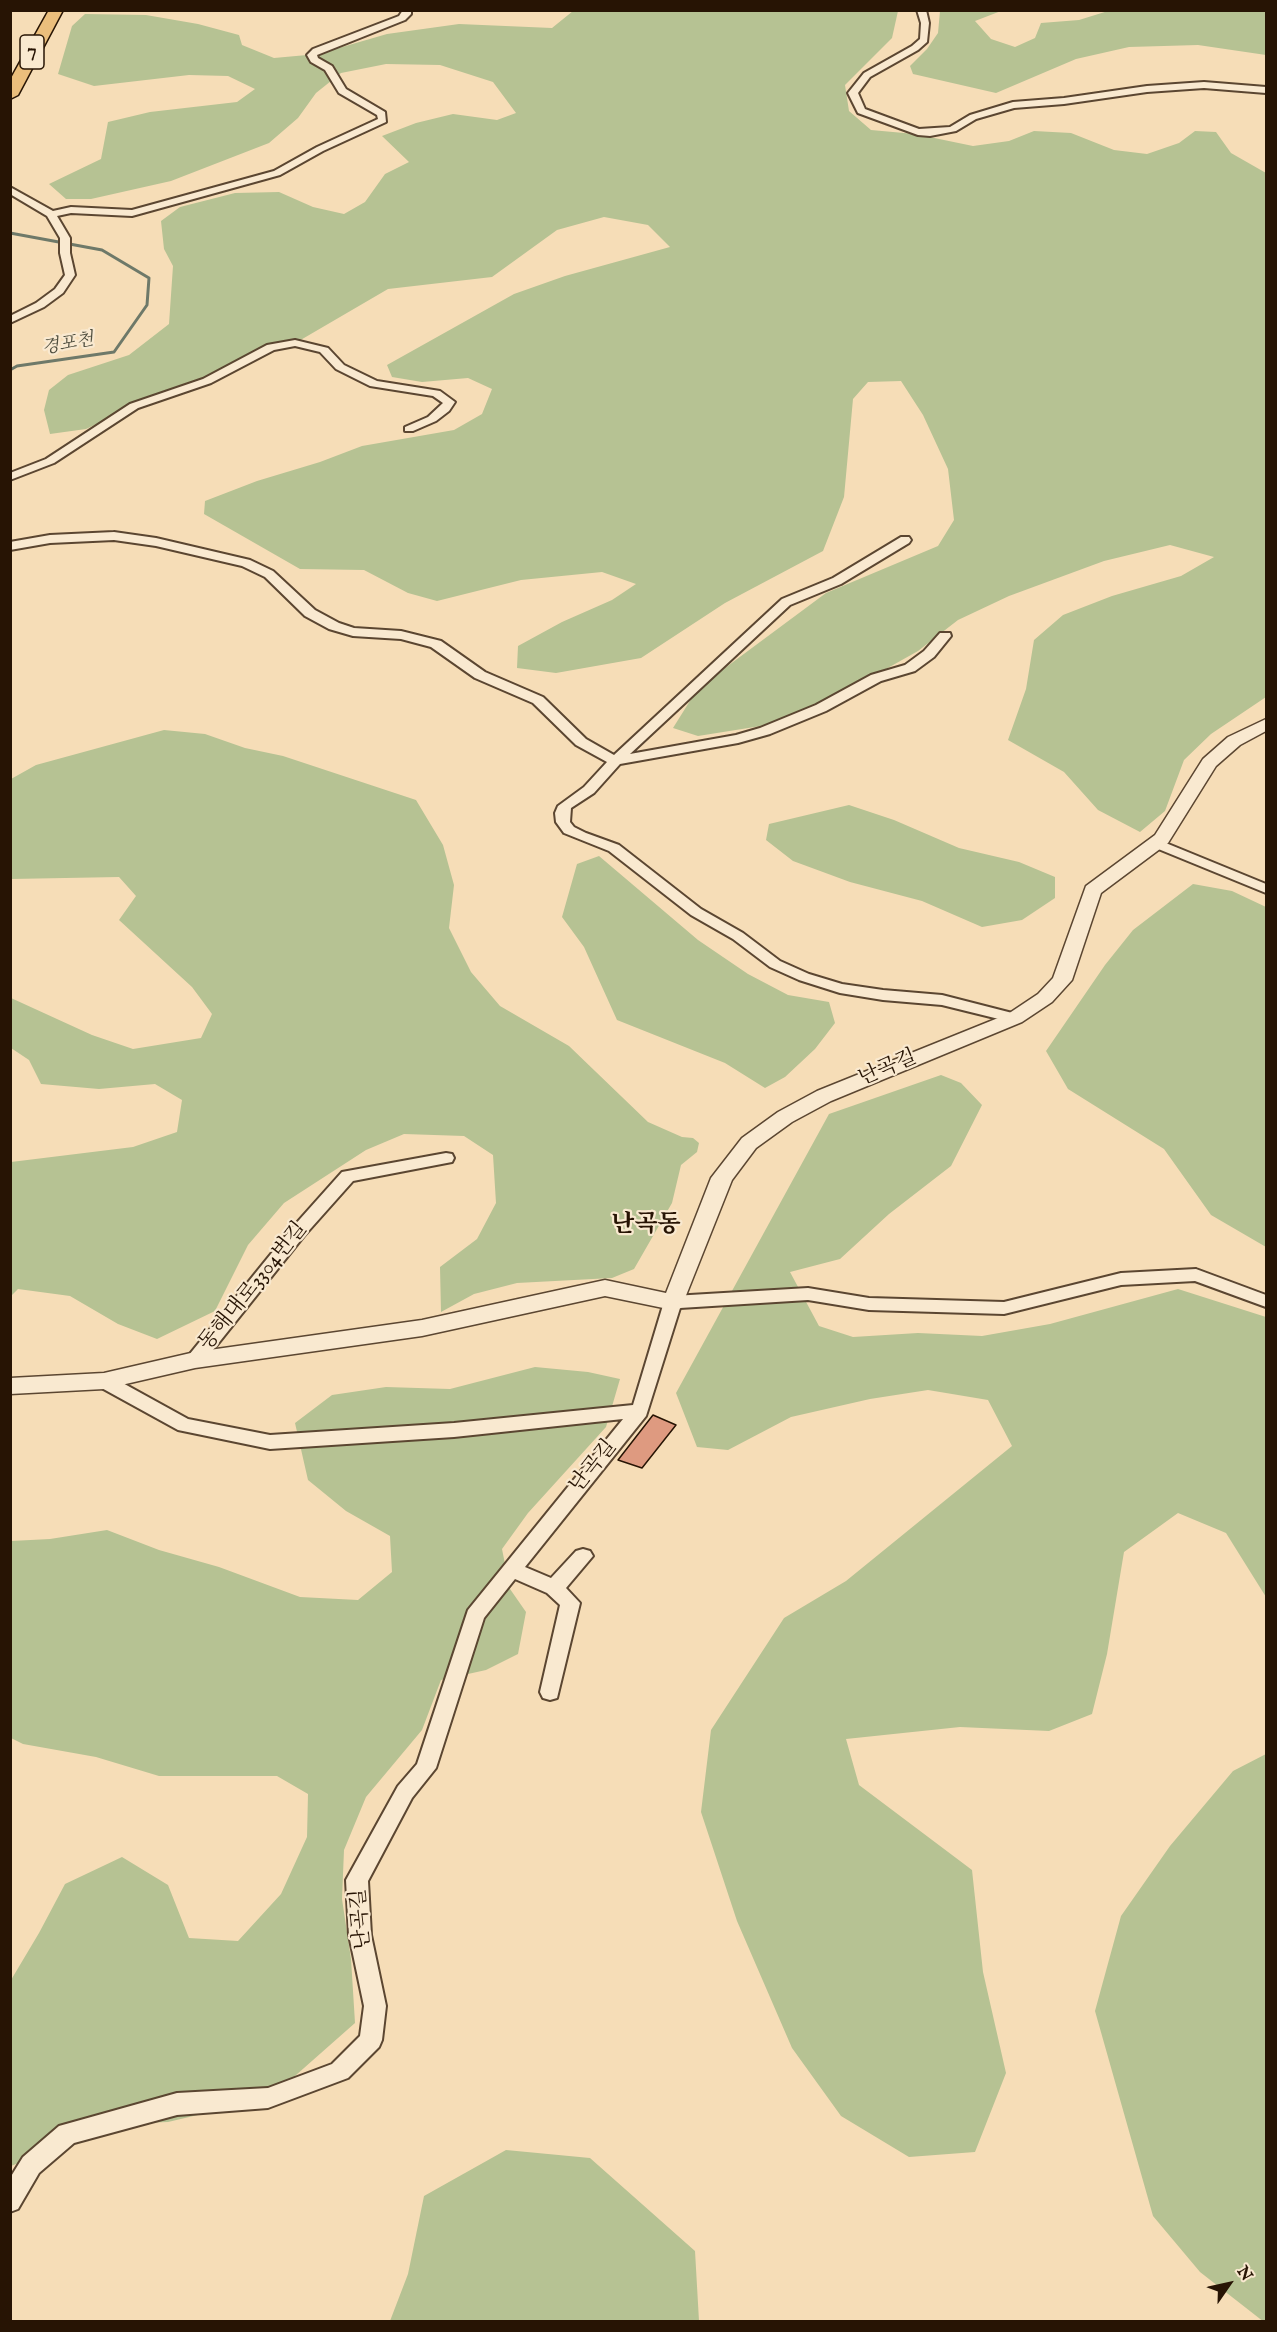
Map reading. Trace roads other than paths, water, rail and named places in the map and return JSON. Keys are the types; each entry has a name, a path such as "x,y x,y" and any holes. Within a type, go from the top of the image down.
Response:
{"highway":[{"name":"7","path":"10,64 41,10"},
{"name":"7","path":"10,95 56,10"}],"street":[{"path":"51,213 71,210 132,213 277,173 320,149 383,120 382,114 342,91 328,68 314,60 312,55 316,51 402,18 407,14 407,10"},
{"path":"921,10 925,23 924,40 915,48 867,75 853,93 861,111 918,132 930,133 953,129 973,117 1013,105 1064,101 1146,89 1204,85 1266,90"},
{"path":"10,190 51,213 65,238 65,253 70,275 58,291 40,305 10,320"},
{"path":"10,477 50,460 134,406 207,381 271,347 295,343 324,350 340,367 374,384 436,393 449,402 445,410 432,420 409,429"},
{"path":"10,546 50,539 114,536 156,542 246,563 269,574 310,613 334,626 353,632 401,635 436,644 451,652 480,675 538,700 581,742 615,761 738,740 765,731 822,708 876,678 910,668 929,654 945,636"},
{"path":"905,540 837,581 786,602 615,761 589,790 565,806 562,813 563,822 570,830 614,848 696,912 738,936 775,964 804,977 840,988 883,995 942,1000 1016,1018"},
{"name":"난곡길","path":"10,2201 31,2165 67,2134 177,2104 268,2098 340,2071 370,2040 375,2006 360,1935 357,1881 405,1792 426,1768 475,1615 640,1411 673,1302 722,1178 749,1143 785,1117 825,1096 1016,1018 1045,998 1062,980 1093,890 1162,839 1209,763 1234,741 1266,724"},
{"path":"1156,843 1266,889"},
{"name":"동해대로3304번길","path":"10,1386 104,1381 195,1360 298,1232 348,1176 446,1158"},
{"path":"195,1360 422,1328 605,1288 673,1302 808,1294 869,1304 1004,1308 1121,1279 1196,1275 1266,1301"},
{"path":"104,1381 184,1425 270,1442 454,1431 640,1411"},
{"path":"554,1588 583,1556"},
{"path":"512,1569 554,1588 570,1603 550,1692"}],"waterway":[{"name":"경포천","path":"10,233 102,250 149,278 147,305 114,352 17,366 10,370"}],"district":[{"name":"난곡동","path":"646,1226"}]}
